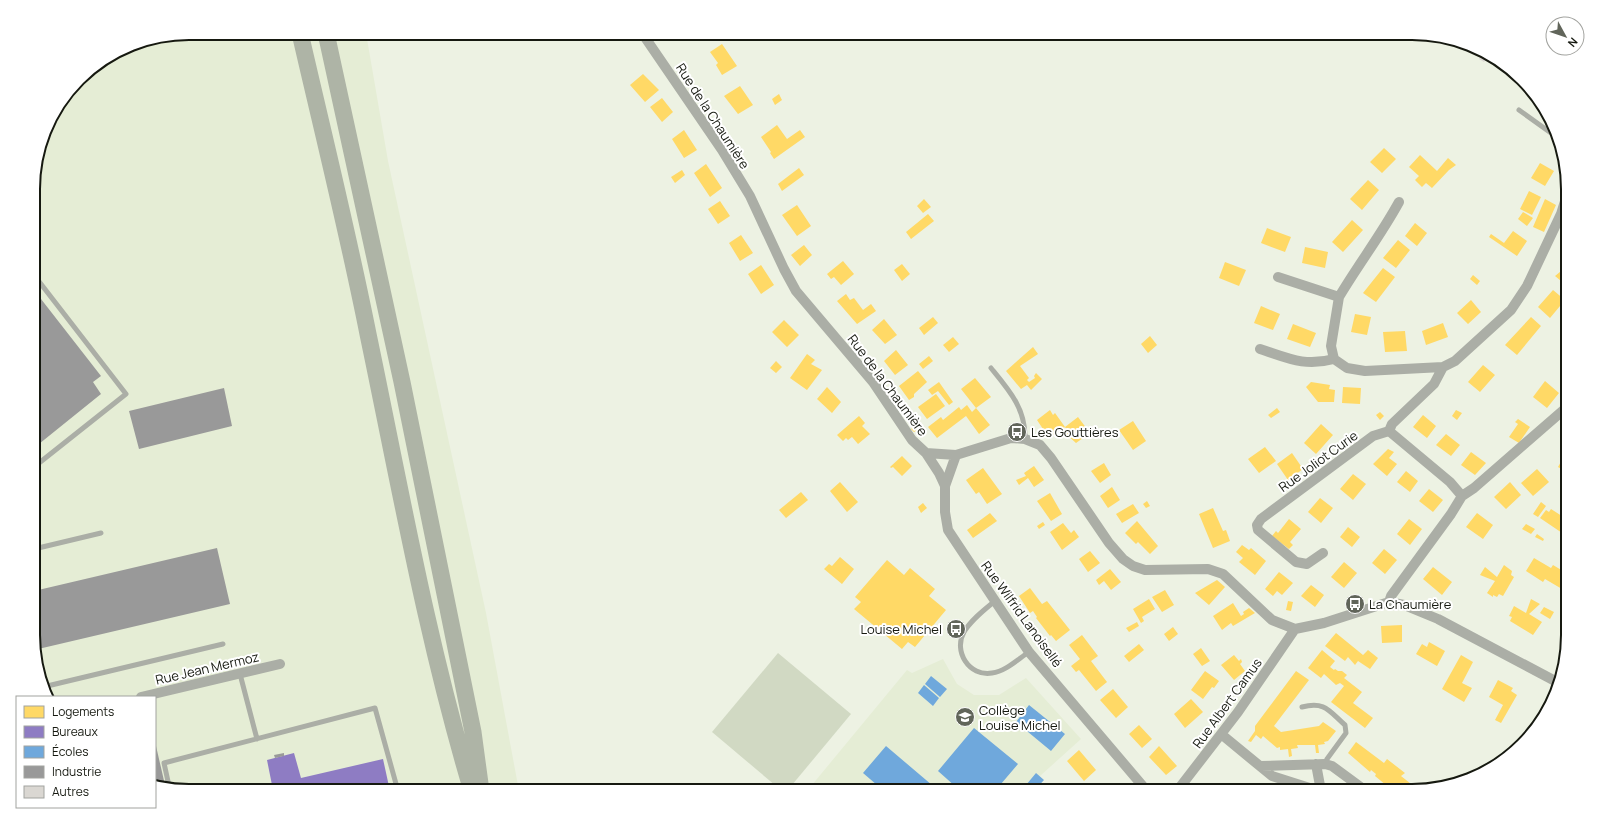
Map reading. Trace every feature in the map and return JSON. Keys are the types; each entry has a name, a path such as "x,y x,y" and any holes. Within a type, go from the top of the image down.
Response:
{"highway":[{"path":"301,40 368,331 427,612 455,734 470,784"},
{"path":"328,40 410,421 473,732 480,784"}],"street":[{"name":"Rue de la Chaumière","path":"647,40 722,150 750,196 784,270 796,291 873,382 912,440 926,453 956,455 1011,438 1025,439 1040,445 1051,458 1109,543 1123,559 1145,570 1208,569 1223,574 1272,620 1295,629"},
{"path":"1399,202 1384,230 1356,269 1339,297 1331,346 1334,359 1347,368 1365,371 1443,367 1455,361 1511,310 1527,286 1561,214"},
{"path":"1278,277 1339,297"},
{"path":"1260,349 1303,363 1319,363 1334,359"},
{"path":"1443,367 1434,384 1392,424 1389,431 1450,482 1462,496"},
{"path":"1389,602 1391,596 1451,514 1462,496 1474,488 1561,412"},
{"name":"Rue Joliot Curie","path":"1323,553 1307,564 1296,562 1258,530 1257,525 1261,519 1373,436 1389,431"},
{"name":"Rue Wilfrid Lanoisellé","path":"926,453 939,473 945,486 945,512 948,530 1030,652 1141,784"},
{"path":"945,486 956,455"},
{"path":"1295,629 1306,628 1324,623 1389,602 1404,604 1438,619 1554,680"},
{"name":"Rue Albert Camus","path":"1182,784 1221,734 1295,629"},
{"name":"Rue Jean Mermoz","path":"145,696 280,664"},
{"path":"1221,734 1272,776 1298,784"},
{"path":"1261,766 1321,764 1332,766 1356,784"},
{"path":"1320,784 1321,764"}],"lane":[{"path":"1519,110 1550,132"},
{"path":"40,283 126,394 40,462"},
{"path":"991,368 1014,396 1022,412 1026,430 1025,439"},
{"path":"40,548 101,533"},
{"path":"995,601 976,618 964,632 960,644 962,656 967,664 978,672 990,674 1002,670 1030,652"},
{"path":"49,686 223,644"},
{"path":"240,674 257,739"},
{"path":"1302,707 1315,704 1324,707 1346,725 1346,734 1327,759 1321,764"},
{"path":"168,783 164,763 375,708 396,784"}],"shaded area":[{"path":"179,40 367,40 388,161 486,613 518,784 169,783 156,780 156,696 53,696 45,674 40,645 40,179 45,150 51,132 60,114 77,91 106,65 132,51 150,45"},
{"path":"778,653 851,714 793,784 774,784 712,732"},
{"name":"Collège Louise Michel","path":"943,659 957,684 974,695 999,695 1026,678 1081,739 1040,776 1037,784 813,784 907,670 912,673"}],"building: Logements":[{"path":"722,44 737,66 722,75 716,65 718,63 710,52"},
{"path":"643,74 659,90 645,102 630,85"},
{"path":"740,86 753,105 738,114 724,96"},
{"path":"779,94 782,100 775,105 772,99"},
{"path":"662,98 673,112 662,122 650,107"},
{"path":"777,125 787,139 800,130 805,137 774,159 761,137"},
{"path":"684,130 697,150 684,158 672,139"},
{"path":"1384,148 1396,159 1382,173 1370,162"},
{"path":"1420,155 1437,171 1448,158 1456,165 1449,170 1432,188 1426,183 1422,187 1415,180 1419,176 1409,167"},
{"path":"1540,163 1554,171 1545,186 1531,178"},
{"path":"706,164 722,188 710,197 694,173"},
{"path":"799,168 804,175 782,191 778,184"},
{"path":"682,170 685,175 675,183 671,177"},
{"path":"1368,180 1379,190 1362,210 1350,199"},
{"path":"1529,191 1541,197 1532,215 1520,209"},
{"path":"924,199 931,207 923,213 917,206"},
{"path":"1545,199 1556,205 1544,232 1533,227"},
{"path":"720,201 730,216 718,224 708,209"},
{"path":"797,205 811,226 797,236 782,215"},
{"path":"1523,212 1533,218 1527,226 1518,219"},
{"path":"928,214 934,221 911,239 906,232"},
{"path":"1352,220 1363,230 1343,252 1332,242"},
{"path":"1415,223 1427,233 1417,246 1405,236"},
{"path":"1267,228 1291,237 1285,252 1261,243"},
{"path":"1513,231 1527,241 1517,256 1489,237 1491,234 1504,243"},
{"path":"741,235 753,253 740,261 729,243"},
{"path":"1398,240 1410,250 1396,268 1383,258"},
{"path":"804,245 812,255 800,266 791,255"},
{"path":"1305,247 1328,252 1325,268 1302,263"},
{"path":"843,261 854,274 841,285 834,277 831,279 827,274"},
{"path":"1225,262 1246,270 1239,286 1219,278"},
{"path":"902,264 910,274 902,281 894,270"},
{"path":"761,265 774,285 761,294 748,274"},
{"path":"1383,268 1395,277 1376,302 1363,293"},
{"path":"1561,271 1561,281 1555,276"},
{"path":"1473,275 1480,281 1477,285 1470,279"},
{"path":"1553,290 1561,297 1561,305 1550,318 1538,307"},
{"path":"846,294 850,300 854,298 863,310 871,304 876,311 857,324 837,301"},
{"path":"1471,300 1481,312 1468,324 1457,313"},
{"path":"1261,306 1280,314 1273,330 1254,323"},
{"path":"1355,314 1371,317 1367,335 1351,332"},
{"path":"933,317 938,323 924,335 919,328"},
{"path":"1531,317 1541,326 1517,355 1505,345"},
{"path":"884,319 897,335 885,344 872,330"},
{"path":"784,320 799,335 787,347 772,332"},
{"path":"1443,323 1448,337 1426,345 1422,331"},
{"path":"1293,324 1316,333 1310,347 1287,339"},
{"path":"1405,331 1407,351 1385,352 1383,332"},
{"path":"1150,336 1157,345 1148,353 1141,344"},
{"path":"953,337 959,344 949,352 943,345"},
{"path":"1033,347 1038,354 1020,366 1029,378 1027,380 1029,382 1035,378 1034,376 1036,373 1042,379 1031,390 1027,385 1021,389 1006,371"},
{"path":"896,350 908,365 895,375 884,361"},
{"path":"807,354 815,360 811,364 822,370 807,390 790,378"},
{"path":"929,356 933,361 923,369 919,364"},
{"path":"776,361 782,367 776,373 770,368"},
{"path":"1483,365 1495,375 1480,392 1468,382"},
{"path":"918,371 927,382 914,394 914,397 909,400 899,386"},
{"path":"975,378 991,397 976,408 961,389"},
{"path":"1545,381 1559,393 1547,408 1533,397"},
{"path":"939,382 953,402 949,405 938,391 932,395 928,390"},
{"path":"1311,382 1330,385 1329,389 1335,390 1334,402 1318,402 1306,387"},
{"path":"827,387 841,402 832,413 817,399"},
{"path":"1343,387 1361,388 1360,404 1342,403"},
{"path":"936,394 945,406 927,419 918,407"},
{"path":"967,405 972,412 976,408 990,425 979,434 966,416 937,438 928,427 941,417 943,420 959,407 961,410"},
{"path":"1277,408 1280,412 1271,418 1268,415"},
{"path":"1050,410 1053,415 1055,413 1065,427 1049,438 1037,420"},
{"path":"1456,410 1462,413 1457,420 1452,416"},
{"path":"1380,412 1384,416 1380,420 1376,415"},
{"path":"1423,415 1436,426 1427,438 1413,427"},
{"path":"859,416 865,423 862,426 870,434 858,444 852,437 848,440 846,438 843,441 837,435"},
{"path":"1078,417 1090,433 1076,443 1066,434 1068,432 1065,427"},
{"path":"1518,419 1530,427 1519,443 1509,437 1518,424 1515,422"},
{"path":"1133,421 1146,441 1133,450 1119,430"},
{"path":"918,424 921,427 914,432 911,429"},
{"path":"1321,424 1333,435 1316,454 1304,443"},
{"path":"1446,434 1460,445 1451,456 1436,445"},
{"path":"1265,447 1276,461 1259,473 1248,459"},
{"path":"1388,449 1394,452 1389,458 1397,464 1387,476 1373,464"},
{"path":"1471,452 1486,463 1475,475 1461,465"},
{"path":"1292,453 1303,469 1288,480 1277,464"},
{"path":"902,456 912,466 902,476 893,467 890,467"},
{"path":"1561,462 1561,469 1558,467"},
{"path":"1104,463 1111,475 1100,483 1091,471"},
{"path":"1034,466 1044,480 1034,487 1028,478 1019,485 1016,480 1026,476 1024,473"},
{"path":"983,468 1002,494 987,504 979,492 976,494 966,480"},
{"path":"1537,469 1549,482 1533,496 1521,483"},
{"path":"1406,471 1418,481 1410,492 1397,482"},
{"path":"1353,474 1366,484 1353,500 1340,489"},
{"path":"840,482 858,502 847,512 830,491"},
{"path":"1510,482 1521,495 1506,509 1494,497"},
{"path":"1112,487 1120,500 1108,508 1100,496"},
{"path":"1429,489 1443,500 1433,512 1419,501"},
{"path":"801,492 808,500 786,518 779,510"},
{"path":"1050,493 1062,514 1051,521 1037,501"},
{"path":"1320,498 1333,508 1321,523 1308,512"},
{"path":"1147,501 1150,506 1146,508 1143,504"},
{"path":"1541,502 1546,506 1538,517 1533,514"},
{"path":"923,503 927,508 921,513 918,507"},
{"path":"1133,504 1139,513 1122,523 1116,514"},
{"path":"1213,508 1223,531 1226,530 1230,541 1213,548 1199,514"},
{"path":"1551,509 1561,515 1561,532 1540,518 1546,510 1549,512"},
{"path":"990,513 997,521 973,538 967,530"},
{"path":"1477,513 1493,525 1483,539 1466,527"},
{"path":"1289,519 1301,529 1290,542 1293,545 1289,549 1272,536 1276,531 1278,533"},
{"path":"1409,519 1422,529 1410,545 1397,534"},
{"path":"1137,521 1158,546 1150,554 1138,542 1136,544 1125,533"},
{"path":"1043,522 1045,525 1039,529 1037,526"},
{"path":"1063,523 1071,533 1074,530 1079,537 1062,550 1050,532"},
{"path":"1526,524 1535,529 1531,534 1522,529"},
{"path":"1348,527 1360,537 1352,547 1340,537"},
{"path":"1537,534 1544,539 1543,541 1535,537"},
{"path":"1242,545 1249,550 1251,548 1266,561 1255,575 1239,562 1243,558 1236,552"},
{"path":"1384,549 1397,560 1385,574 1372,563"},
{"path":"1090,551 1100,563 1088,572 1079,559"},
{"path":"840,557 854,569 842,584 824,569 829,564 832,566"},
{"path":"1534,558 1551,568 1553,565 1561,570 1561,588 1545,579 1543,582 1526,571"},
{"path":"887,560 904,575 910,568 935,589 929,596 946,610 915,647 908,642 902,649 854,609 861,602 855,597"},
{"path":"1344,562 1357,573 1344,588 1331,577"},
{"path":"1504,565 1512,571 1511,575 1514,577 1503,596 1499,594 1497,597 1493,595 1493,597 1487,593 1495,581 1480,575 1485,567 1497,577"},
{"path":"1433,567 1452,582 1442,595 1423,579"},
{"path":"1110,569 1121,582 1111,590 1104,581 1099,585 1096,580"},
{"path":"1279,572 1293,583 1282,595 1277,591 1273,596 1265,589"},
{"path":"1217,580 1225,587 1209,605 1195,593"},
{"path":"1311,585 1324,595 1315,607 1301,596"},
{"path":"1030,588 1042,604 1047,601 1070,630 1056,641 1051,635 1050,636 1036,618 1037,617 1033,611 1030,613 1019,596"},
{"path":"1165,590 1174,605 1162,612 1152,597"},
{"path":"1149,599 1155,609 1142,617 1144,621 1141,623 1133,609"},
{"path":"1531,599 1540,604 1529,614 1542,622 1533,635 1510,621 1512,617 1509,616 1514,606 1526,613"},
{"path":"1288,601 1293,602 1291,611 1286,610"},
{"path":"1233,603 1241,616 1244,614 1243,612 1249,608 1255,613 1233,626 1231,623 1222,630 1213,616"},
{"path":"1544,607 1554,612 1550,619 1540,613"},
{"path":"1137,622 1139,626 1129,632 1126,628"},
{"path":"1402,625 1402,642 1382,643 1381,626"},
{"path":"1173,627 1178,634 1169,641 1164,634"},
{"path":"1336,633 1363,655 1368,650 1378,658 1370,669 1358,661 1355,665 1348,657 1345,661 1325,646"},
{"path":"1082,635 1098,656 1091,661 1107,682 1096,691 1079,670 1076,672 1071,666 1080,659 1069,645"},
{"path":"1429,642 1445,651 1437,666 1416,654 1422,644 1427,647"},
{"path":"1139,644 1144,650 1129,662 1124,656"},
{"path":"1201,648 1210,661 1202,666 1193,654"},
{"path":"1322,650 1335,661 1330,667 1334,670 1342,671 1347,675 1344,678 1362,692 1353,703 1373,718 1365,728 1331,702 1344,686 1340,683 1336,685 1324,674 1321,678 1308,668"},
{"path":"1234,655 1239,661 1241,659 1242,662 1240,664 1245,671 1234,680 1221,665"},
{"path":"1461,655 1473,662 1462,683 1472,688 1464,702 1442,689"},
{"path":"1205,671 1219,681 1214,688 1212,687 1203,699 1191,690"},
{"path":"1296,671 1309,680 1274,726 1281,732 1319,726 1323,722 1336,731 1328,741 1324,742 1325,744 1318,745 1319,753 1316,753 1315,745 1297,745 1298,748 1291,749 1292,756 1289,757 1288,749 1280,750 1280,747 1277,748 1263,736 1261,739 1256,735 1251,742 1248,741 1255,731 1255,726"},
{"path":"1498,680 1513,688 1511,691 1517,695 1501,723 1495,720 1503,705 1489,697"},
{"path":"1113,689 1128,707 1116,718 1100,700"},
{"path":"1191,699 1203,712 1185,728 1174,714"},
{"path":"1139,725 1152,739 1142,748 1129,734"},
{"path":"1356,742 1384,763 1387,759 1405,773 1401,776 1411,784 1385,784 1375,776 1376,774 1371,770 1370,772 1348,753"},
{"path":"1159,746 1177,766 1166,775 1149,757"},
{"path":"1079,750 1096,770 1084,781 1067,761"}],"building: Bureaux":[{"path":"294,753 301,778 383,759 388,784 272,784 267,760"}],"building: Écoles":[{"path":"931,676 947,689 940,697 925,684"},
{"path":"924,685 939,698 933,706 918,693"},
{"path":"1029,705 1065,734 1051,751 1016,722"},
{"path":"974,728 1018,764 1001,784 953,784 938,771"},
{"path":"886,746 931,784 876,784 863,773"},
{"path":"1036,773 1044,780 1040,784 1027,784"}],"building: Industrie":[{"path":"40,298 101,376 93,382 101,394 40,443"},
{"path":"224,388 232,426 139,449 129,411"},
{"path":"217,548 230,604 40,649 40,590"},
{"path":"156,746 164,782 156,780"},
{"path":"284,753 284,756 275,758 274,755"}],"building: Autres":[{"path":"1481,56 1486,59 1484,62 1479,59"}],"place":[{"name":"Les Gouttières","path":"1017,432"},
{"name":"La Chaumière","path":"1355,604"},
{"name":"Louise Michel","path":"956,629"},
{"name":"Collège Louise Michel","path":"965,717"}]}
